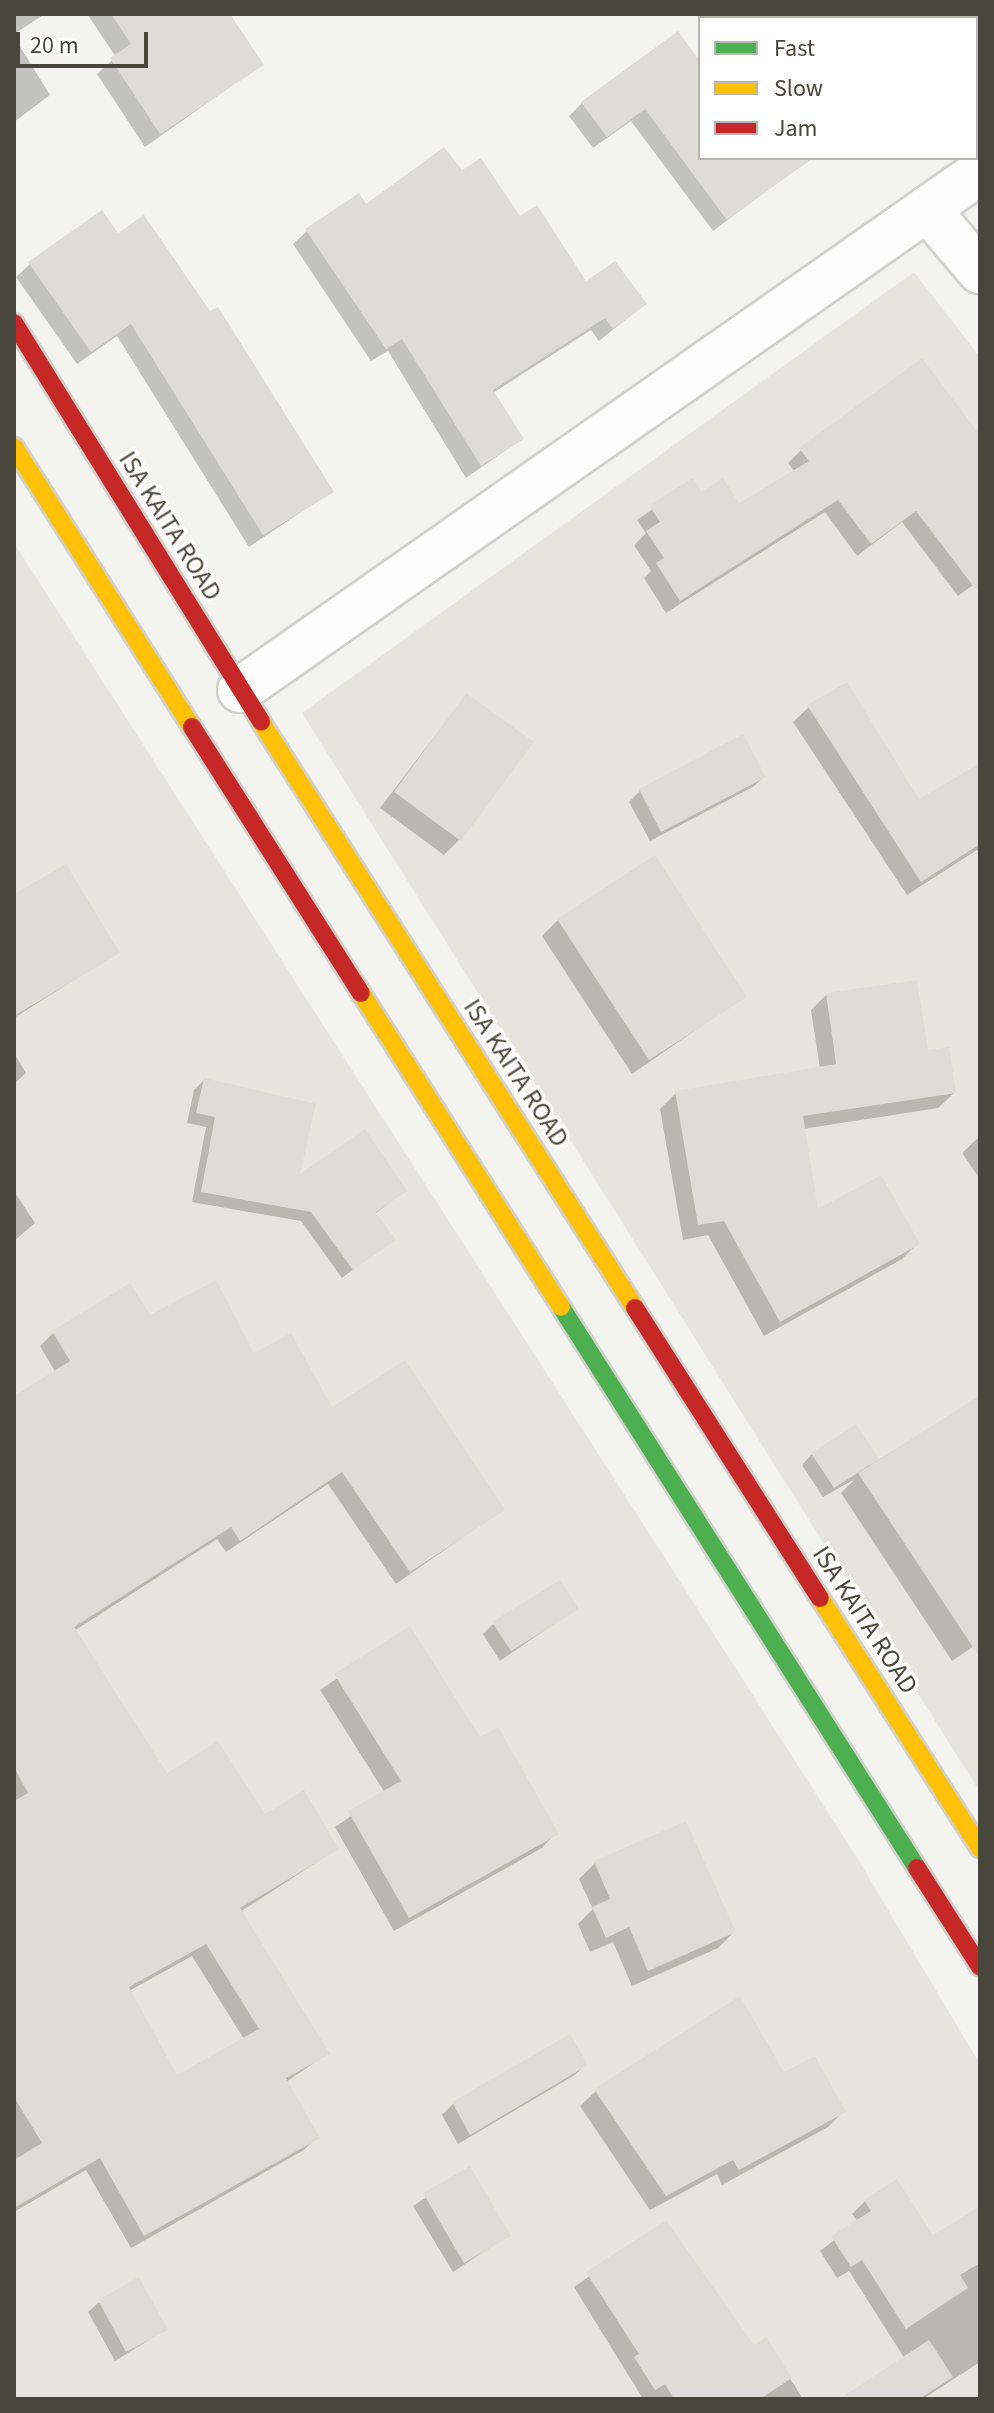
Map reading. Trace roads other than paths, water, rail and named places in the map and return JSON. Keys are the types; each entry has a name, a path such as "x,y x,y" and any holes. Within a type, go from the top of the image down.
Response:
{"main road":[{"name":"ISA KAITA ROAD","path":"14,323 240,690 980,1848"},
{"path":"14,447 973,1942 980,1967"}],"street":[{"path":"240,690 980,172"},
{"path":"927,209 980,271"}]}
